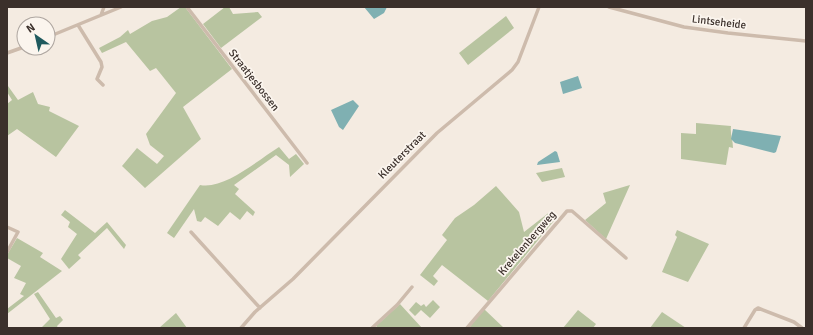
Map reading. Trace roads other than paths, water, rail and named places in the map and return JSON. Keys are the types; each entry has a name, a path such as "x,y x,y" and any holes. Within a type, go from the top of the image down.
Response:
{"street":[{"path":"101,15 104,7"},
{"path":"56,34 121,7"},
{"name":"Straatjesbossen","path":"187,7 307,163"},
{"name":"Kleuterstraat","path":"241,328 260,308 294,279 437,133 512,70 518,62 539,7"},
{"name":"Lintseheide","path":"609,7 684,27 806,40"},
{"path":"78,25 101,62 102,67 97,79 103,85"},
{"name":"Krekelenbergweg","path":"467,328 567,211 572,211 626,258"},
{"path":"7,227 18,232 7,252"},
{"path":"191,232 260,308"},
{"path":"372,328 397,305 412,287"},
{"path":"744,328 757,308 794,322 802,328"}],"water":[{"path":"364,7 387,7 384,13 374,19"},
{"path":"578,76 582,88 563,94 560,82"},
{"path":"353,100 359,106 343,130 339,127 331,110"},
{"path":"733,129 781,136 776,152 774,153 735,143 731,139"},
{"path":"555,151 557,152 560,162 537,165 538,162"}]}
